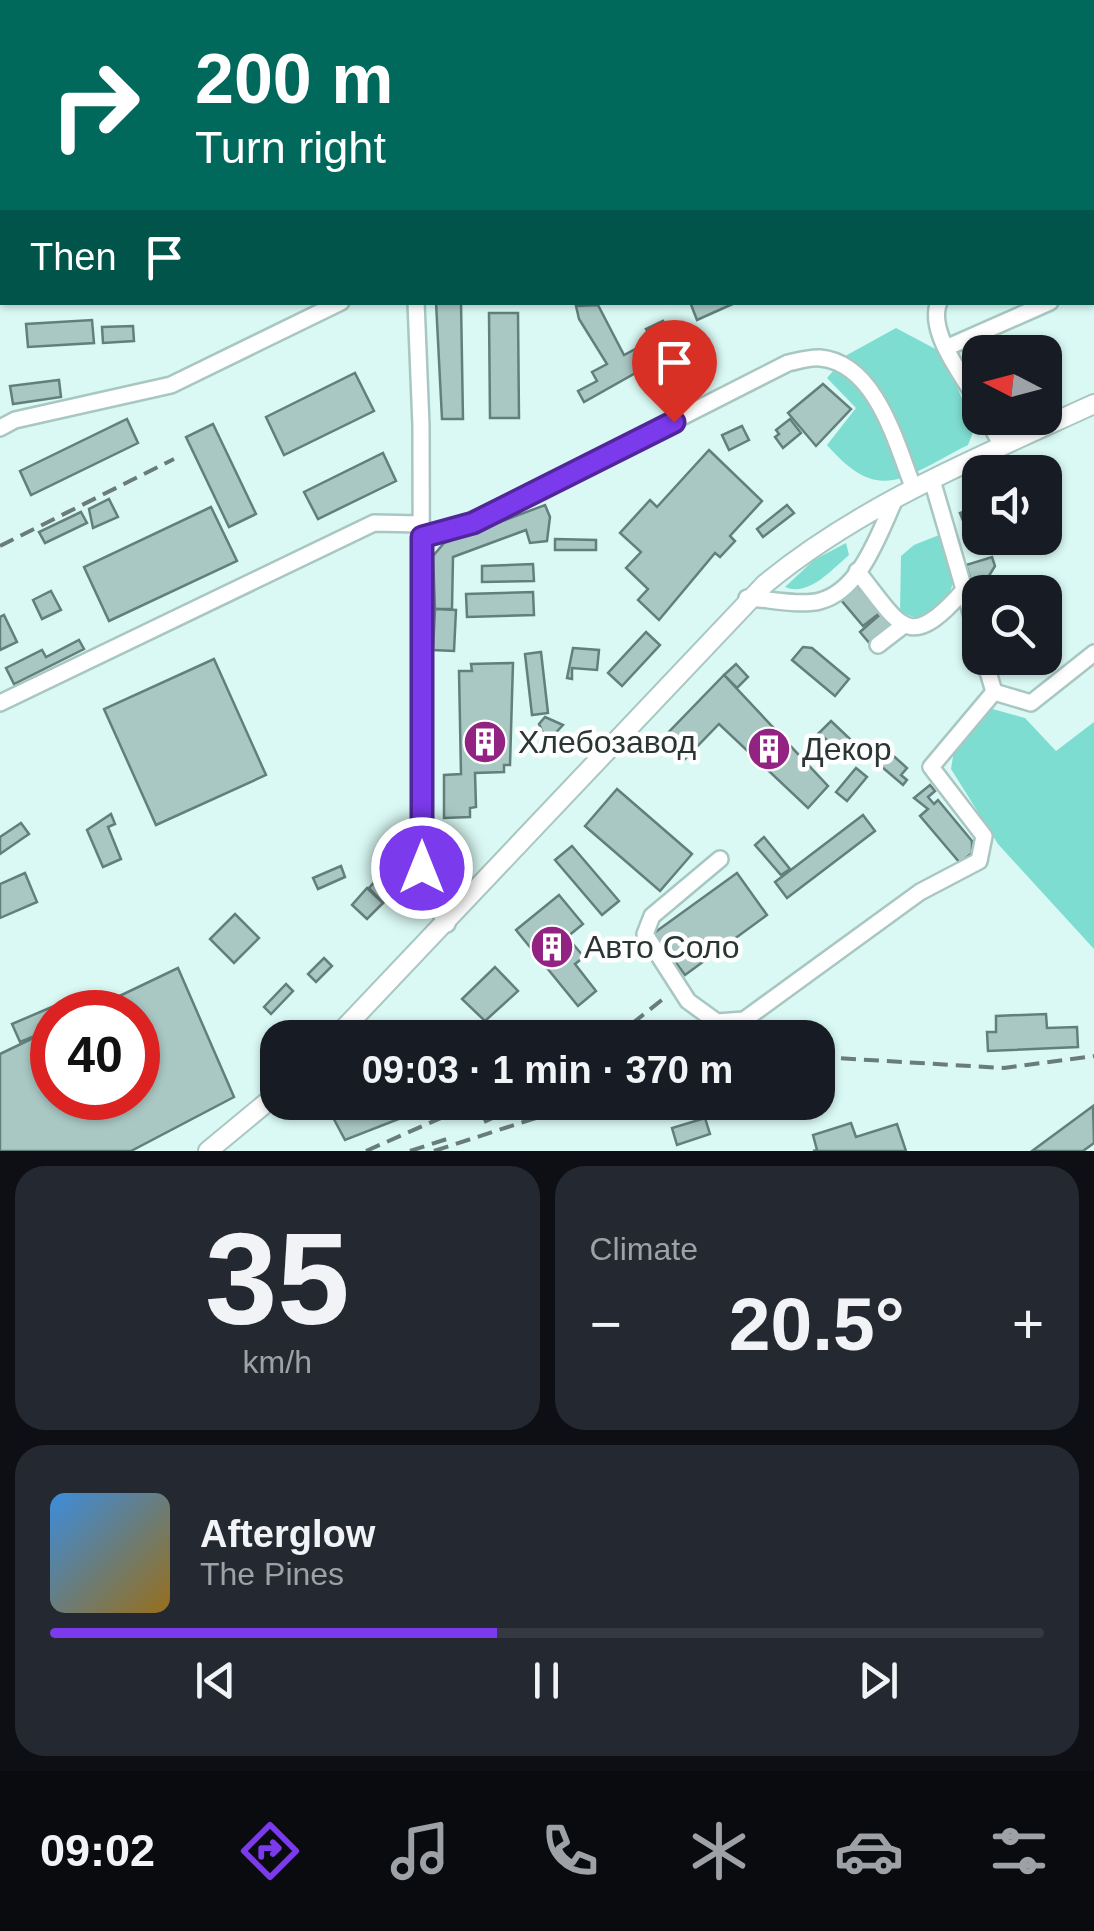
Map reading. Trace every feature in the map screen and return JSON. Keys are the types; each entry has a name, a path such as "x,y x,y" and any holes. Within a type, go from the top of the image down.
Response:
{"main road":[{"path":"353,1020 447,924 748,598 814,545 894,499 1094,404"},
{"path":"208,1151 260,1107"}],"street":[{"path":"0,428 15,420 170,385 335,305"},
{"path":"416,305 422,868 429,894 447,924"},
{"path":"938,305 935,312 962,372"},
{"path":"948,347 1043,305"},
{"path":"0,703 374,523 421,530 473,523 788,363 817,357 834,361 860,381 883,411 914,490"},
{"path":"996,435 1002,446"},
{"path":"932,480 962,583"},
{"path":"748,598 820,601 843,588 870,555 894,499"},
{"path":"857,571 904,624 914,628 934,624 962,592"},
{"path":"878,645 904,624"},
{"path":"994,692 1031,703 1094,654"},
{"path":"989,675 994,692"},
{"path":"720,859 652,916 645,934 688,1001 716,1022 744,1020 920,892 979,861 984,836 931,767 994,692"}],"shaded area":[{"path":"896,328 941,352 962,398 962,435 972,435 968,445 894,480 863,476 846,464 827,445 856,408 827,378 847,355"},
{"path":"939,535 955,578 946,602 919,619 900,612 901,556 914,545"},
{"path":"846,543 849,555 819,580 803,588 785,587 814,560"},
{"path":"989,708 1025,718 1056,751 1094,722 1094,949 998,844 951,769 954,750"}],"building":[{"path":"436,305 461,305 463,419 442,419"},
{"path":"598,305 624,355 652,340 646,329 663,321 678,349 584,402 578,391 597,381 592,372 607,364 579,319 576,306"},
{"path":"691,305 730,305 697,320"},
{"path":"489,313 518,313 519,418 490,418"},
{"path":"92,320 94,343 28,347 26,324"},
{"path":"133,326 134,341 103,343 102,327"},
{"path":"355,373 374,411 284,455 266,417"},
{"path":"59,380 61,397 13,404 10,386"},
{"path":"823,384 851,409 816,446 788,413"},
{"path":"127,419 138,443 31,495 20,471"},
{"path":"790,419 801,433 783,448 775,437 779,434 776,430"},
{"path":"213,424 256,514 229,527 186,437"},
{"path":"742,426 749,440 729,450 722,435"},
{"path":"709,450 762,501 730,536 735,541 720,557 715,553 659,620 638,600 648,589 626,568 641,552 620,533 650,500 657,507"},
{"path":"383,453 396,481 318,519 304,492"},
{"path":"109,499 118,517 93,528 89,509"},
{"path":"545,505 550,517 547,541 530,543 526,530 453,557 452,609 435,609 433,556 444,543"},
{"path":"787,505 794,513 763,537 757,529"},
{"path":"211,507 237,561 109,621 84,567"},
{"path":"81,512 87,523 45,543 39,532"},
{"path":"555,539 596,540 596,550 555,550"},
{"path":"992,557 995,566 990,575 969,575 966,565"},
{"path":"533,564 534,581 482,582 482,566"},
{"path":"851,579 881,612 863,626 836,594"},
{"path":"51,591 61,610 42,619 33,600"},
{"path":"533,592 534,615 467,617 466,594"},
{"path":"435,609 456,610 454,651 433,650"},
{"path":"884,611 896,623 871,645 860,632"},
{"path":"4,615 17,642 0,650 0,617"},
{"path":"646,632 660,645 622,686 608,673"},
{"path":"79,640 84,649 14,684 6,668 42,650 46,657"},
{"path":"803,647 812,648 849,679 835,696 792,660"},
{"path":"573,648 599,650 597,670 572,668 572,679 567,678"},
{"path":"541,652 548,713 532,715 525,654"},
{"path":"214,659 266,775 156,825 104,709"},
{"name":"Хлебозавод","path":"513,663 510,765 504,765 504,772 475,773 476,807 470,808 470,817 444,818 444,775 461,774 459,671 472,671 471,664"},
{"path":"736,664 748,677 737,688 724,675"},
{"name":"Декор","path":"724,675 828,786 808,808 719,724 684,760 662,739"},
{"path":"545,717 563,725 547,742 539,724"},
{"path":"831,721 850,739 838,751 819,733"},
{"path":"819,733 831,744 817,758 806,747"},
{"path":"879,743 907,768 901,775 907,780 903,785 868,755"},
{"path":"856,768 867,777 847,801 836,792"},
{"path":"930,785 935,791 928,797 934,804 938,800 972,841 972,853 960,863 920,816 928,809 914,798"},
{"path":"617,789 692,854 660,891 585,826"},
{"path":"111,814 115,824 108,827 121,859 103,867 87,830"},
{"path":"863,815 875,831 787,898 775,882"},
{"path":"21,823 29,834 0,854 0,837"},
{"path":"764,837 790,869 781,875 755,845"},
{"path":"572,846 619,901 602,915 555,860"},
{"path":"341,866 345,877 318,889 313,878"},
{"path":"387,868 402,882 383,903 369,888"},
{"path":"25,873 37,902 0,918 0,884"},
{"path":"737,873 767,915 685,975 654,933"},
{"path":"367,888 383,903 367,919 352,905"},
{"name":"Авто Соло","path":"559,895 583,924 567,937 584,957 575,964 596,991 578,1006 516,930"},
{"path":"235,914 259,938 234,963 210,939"},
{"path":"324,958 332,966 316,982 308,974"},
{"path":"495,967 518,991 486,1020 462,999"},
{"path":"178,968 234,1097 131,1151 0,1151 0,1054 30,1040 30,1120 160,1120 160,990 132,990"},
{"path":"286,984 293,991 271,1014 264,1007"},
{"path":"1046,1014 1047,1028 1077,1027 1078,1047 988,1051 987,1032 996,1032 996,1016"},
{"path":"30,1016 30,1038 20,1042 12,1024"},
{"path":"1093,1106 1094,1143 1083,1151 1032,1151"},
{"path":"334,1120 396,1120 345,1140"},
{"path":"706,1120 710,1134 677,1145 672,1128"},
{"path":"851,1123 856,1137 897,1124 906,1151 813,1151 817,1150 813,1135"}],"railway":[{"path":"0,546 174,459"},
{"path":"637,1020 668,995"},
{"path":"835,1058 1004,1068 1094,1056"},
{"path":"366,1151 436,1120"},
{"path":"484,1122 488,1120"},
{"path":"434,1151 530,1120"},
{"path":"410,1151 447,1139"}],"place":[{"name":"Хлебозавод","path":"485,742"},
{"name":"Декор","path":"769,749"},
{"name":"Авто Соло","path":"552,947"}],"route":[{"path":"422,868 422,537 473,523 674,422"}]}
